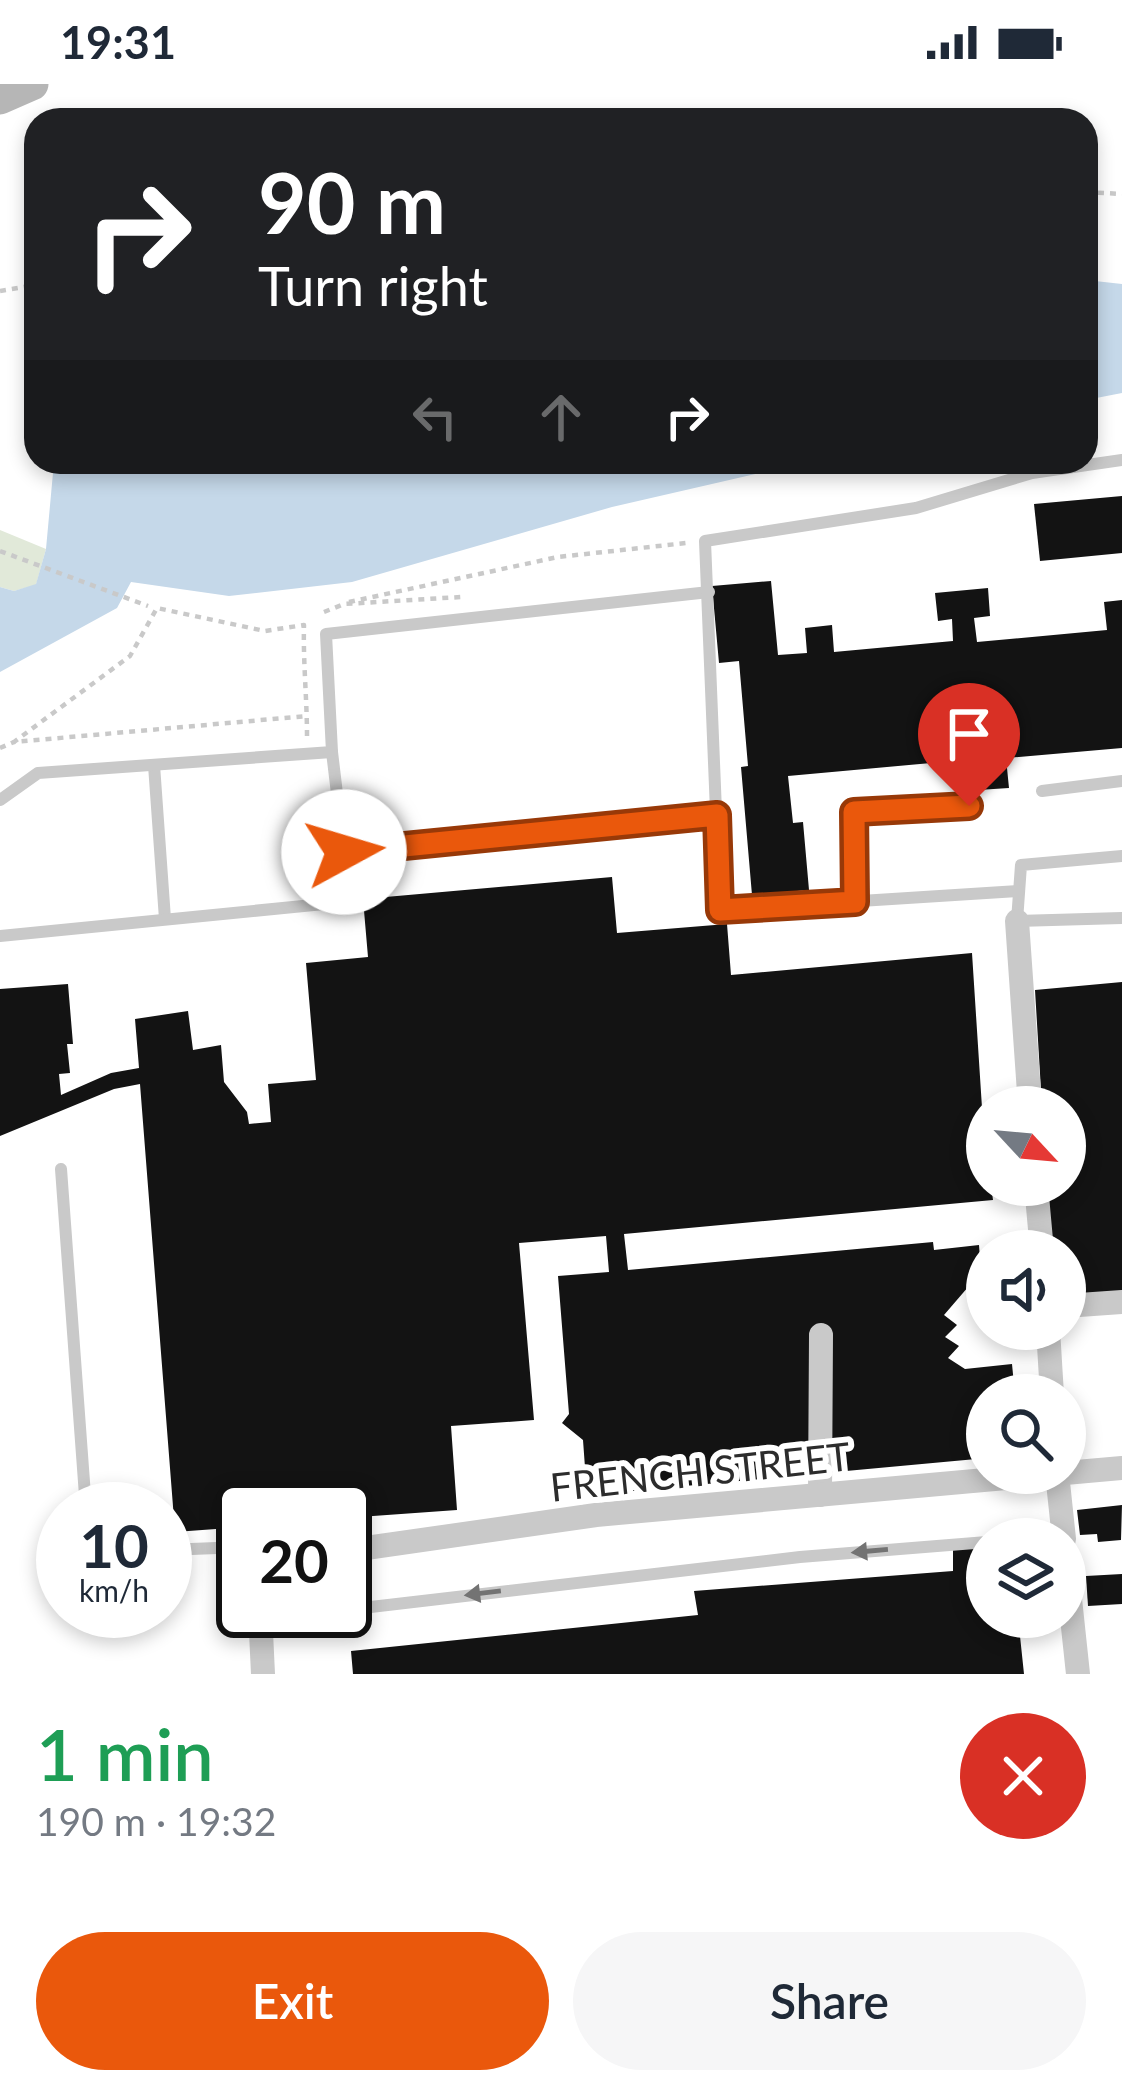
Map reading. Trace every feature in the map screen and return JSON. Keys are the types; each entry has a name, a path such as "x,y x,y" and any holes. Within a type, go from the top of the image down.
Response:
{"main road":[{"path":"0,98 32,84"}],"street":[{"path":"1017,921 1029,1086"},
{"path":"1086,1305 1122,1302"},
{"path":"820,1495 821,1335"},
{"name":"FRENCH STREET","path":"1086,1471 1122,1468"},
{"name":"FRENCH STREET","path":"372,1547 596,1515 966,1482"},
{"path":"261,1638 263,1674"},
{"path":"1074,1638 1078,1674"}],"lane":[{"path":"1019,892 720,910 705,541 916,508 1029,474"},
{"path":"0,936 344,902 326,634 709,592"},
{"path":"0,800 38,773 332,752"},
{"path":"154,765 165,919"},
{"path":"1042,791 1122,781"},
{"path":"855,902 854,812 969,806"},
{"path":"344,852 717,815"},
{"path":"1122,856 1021,866 1017,921 1122,918"},
{"path":"62,1169 84,1482"},
{"path":"372,1607 800,1557 966,1544"}],"path":[{"path":"344,604 558,556 705,541"},
{"path":"0,551 148,606"},
{"path":"0,748 130,656 157,608 266,631 304,625 306,754"},
{"path":"14,742 307,716"}],"green space":[{"path":"0,530 46,549 36,585 14,591 0,587"}],"water":[{"path":"1098,281 1122,284 1122,393 1098,398"},
{"path":"53,474 755,474 612,507 352,582 229,596 131,582 117,608 0,672 0,587 14,591 36,584 46,549"}],"building":[{"path":"1122,496 1122,553 1040,561 1034,504"},
{"path":"771,581 778,655 807,653 805,628 832,625 834,652 953,641 952,619 938,621 935,593 988,588 990,616 974,618 977,642 1107,630 1104,602 1122,600 1122,748 1006,758 1009,788 978,790 975,759 788,776 793,823 803,822 809,890 752,895 741,767 748,766 739,661 719,663 712,586"},
{"path":"612,877 617,933 727,924 731,975 972,953 981,1086 966,1086 966,1202 624,1234 628,1270 933,1242 934,1250 966,1246 966,1289 944,1315 957,1325 945,1337 959,1346 948,1358 965,1369 1012,1364 1013,1374 966,1374 966,1460 587,1495 583,1440 562,1423 569,1414 558,1276 609,1272 606,1236 519,1243 534,1420 451,1426 457,1510 372,1516 372,1482 216,1482 216,1529 192,1531 192,1482 171,1482 140,1084 114,1089 0,1136 0,989 68,984 73,1044 67,1044 70,1073 59,1074 61,1095 111,1073 139,1068 135,1019 188,1011 193,1050 221,1045 224,1082 247,1112 249,1124 271,1122 268,1084 316,1080 306,963 368,957 363,899"},
{"path":"1122,982 1122,1291 1086,1294 1086,1230 1050,1230 1048,1206 1086,1206 1086,1086 1041,1086 1035,990"},
{"path":"1122,1505 1121,1540 1098,1542 1097,1534 1086,1535 1086,1518 1078,1518 1077,1510"},
{"path":"966,1548 966,1638 1020,1638 1024,1674 353,1674 351,1651 698,1615 694,1591 953,1571 953,1549"},
{"path":"1122,1574 1122,1604 1088,1606 1086,1576"}],"route":[{"path":"344,852 717,815 720,910 855,902 854,812 969,806"}]}
